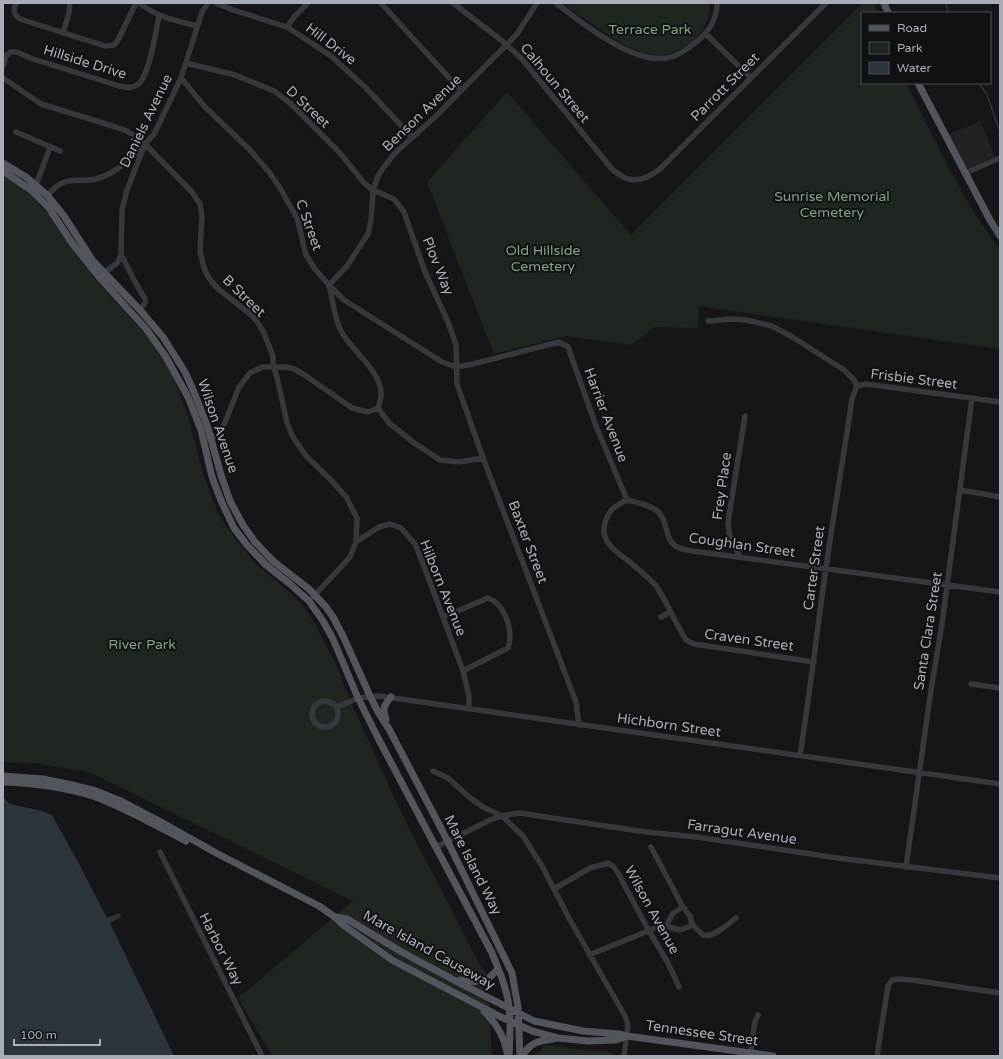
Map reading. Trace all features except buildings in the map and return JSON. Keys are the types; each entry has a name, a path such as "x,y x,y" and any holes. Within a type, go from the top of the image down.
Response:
{"main road":[{"path":"919,84 990,220 1000,236"},
{"name":"Wilson Avenue","path":"3,163 26,177 47,195 64,216 102,275 140,310 163,337 185,372 199,403 212,477 234,528 247,546 266,565 309,601 320,616 333,639 358,698"},
{"name":"Wilson Avenue","path":"3,171 31,190 49,208 72,243 102,275 156,340 188,397 201,430 206,438 230,501 243,525 255,542 273,561 315,595 326,607 336,624 370,696"},
{"name":"Mare Island Way","path":"370,696 389,729 447,841 512,973 518,1013 521,1056"},
{"path":"389,729 383,711 384,705 391,697"},
{"name":"Mare Island Way","path":"358,698 487,944 498,969 505,988 509,1009 509,1056"},
{"name":"Mare Island Causeway","path":"6,779 58,787 93,796 186,841 218,854 311,902 335,917 343,925 392,960 510,1022"},
{"name":"Mare Island Causeway","path":"335,917 347,920 400,951 509,1009"},
{"path":"452,979 469,982 486,980 498,969"},
{"path":"477,1004 491,1018 498,1028 504,1038 509,1056"},
{"name":"Tennessee Street","path":"509,1009 534,1021 563,1028 619,1034 773,1056"},
{"name":"Tennessee Street","path":"510,1022 532,1032 558,1038 588,1042 616,1040 627,1036"},
{"path":"521,1056 533,1043 558,1038"}],"street":[{"path":"16,3 13,11 15,16 20,19 104,46 114,45 136,3"},
{"path":"63,33 69,13 70,3"},
{"path":"140,3 159,16 197,26"},
{"name":"Daniels Avenue","path":"140,310 145,303 145,298 121,254 122,210 132,175 145,144 154,134 181,78 202,12 208,3"},
{"name":"Hill Drive","path":"216,3 226,8 287,27 331,56 352,74 412,137"},
{"path":"287,27 295,16 308,3"},
{"path":"381,3 461,92"},
{"name":"Calhoun Street","path":"453,3 522,59 612,169 623,177 636,179"},
{"name":"Benson Avenue","path":"329,285 347,266 368,234 371,220 373,190 378,176 384,167 394,154 461,92 517,34 537,3"},
{"path":"556,3 590,29 613,43 644,56 655,58 674,56 690,47 706,34 715,20 717,3"},
{"name":"Parrott Street","path":"636,179 648,177 660,169 824,4"},
{"name":"Hillside Drive","path":"3,66 6,56 10,52 17,52 30,58 129,88 138,85 143,79 147,69 159,16"},
{"path":"706,34 751,78"},
{"name":"D Street","path":"186,63 235,75 274,91 290,103 340,153 364,183 373,190"},
{"name":"B Street","path":"3,78 41,104 116,127 127,132 145,144 187,187 200,204 202,216 200,251 204,268 209,278 217,288 256,320 272,356 273,366 287,423 293,437 306,456 332,481 346,498 357,518 356,542 350,558 309,601"},
{"name":"C Street","path":"181,78 205,107 250,150 269,172 297,218 306,255 315,269 329,285 344,300 442,362 456,367"},
{"path":"16,132 60,151"},
{"path":"47,195 62,183 68,181 94,180 104,177 116,170 145,144"},
{"path":"36,185 50,147"},
{"path":"966,173 1000,158"},
{"name":"Plov Way","path":"373,190 394,199 404,212 425,272 448,322 456,345 456,367"},
{"path":"102,275 118,262 121,254"},
{"path":"329,285 337,321 341,330 348,342 378,379 382,392 378,408"},
{"name":"Frisbie Street","path":"708,321 733,319 750,320 765,324 794,338 844,370 854,380 857,386 866,384 1000,402"},
{"name":"Harrier Avenue","path":"456,367 559,342 568,347 596,426 627,500"},
{"path":"206,438 220,435 239,387 250,373 262,367 286,367 303,374 352,408 368,412 378,408"},
{"name":"Baxter Street","path":"456,367 457,384 483,458 576,702 579,724"},
{"name":"Carter Street","path":"800,755 826,568 852,399 857,386"},
{"name":"Santa Clara Street","path":"906,867 919,771 948,584 972,398"},
{"path":"378,408 389,423 413,442 440,460 459,462 483,458"},
{"name":"Frey Place","path":"740,557 729,533 728,522 745,416"},
{"path":"961,490 1000,497"},
{"name":"Coughlan Street","path":"627,500 657,510 666,526 668,536 672,544 676,547 692,551 1000,592"},
{"name":"Craven Street","path":"627,500 616,506 608,514 604,526 606,539 611,548 656,586 686,640 694,644 814,662"},
{"name":"Hilborn Avenue","path":"356,542 379,527 390,524 402,528 415,544 463,671 469,696 469,709"},
{"path":"443,617 488,598 495,600 501,607 509,629 510,643 508,648 463,671"},
{"path":"661,617 670,612"},
{"path":"971,684 1000,688"},
{"name":"Hichborn Street","path":"337,707 358,698 370,696 391,697 919,771 1000,784"},
{"path":"326,701 333,703 337,707 339,716 337,721 331,726 319,726 315,722 312,713 317,703 326,701"},
{"path":"433,771 448,778 468,797 483,807 502,816 523,836 529,844 628,1024 624,1056"},
{"name":"Farragut Avenue","path":"436,847 490,820 519,813 830,857 1000,878"},
{"path":"651,847 682,907 690,916 692,924 704,935 709,936 714,934 736,918"},
{"name":"Harbor Way","path":"160,852 262,1056"},
{"name":"Wilson Avenue","path":"554,889 590,868 608,863 613,866 648,931 668,963 679,987"},
{"path":"666,926 673,913 682,907"},
{"path":"589,955 658,927 666,926 680,930 691,926 692,924"},
{"path":"877,1056 888,986 892,980 899,979 1000,992"},
{"path":"751,1054 755,1021 758,1015"}],"shaded area":[{"path":"980,121 995,157 965,169 947,135"}],"green space":[{"name":"Terrace Park","path":"562,3 710,3 710,9 704,27 693,41 676,51 653,55 621,43"},
{"name":"Sunrise Memorial Cemetery","path":"863,3 874,3 878,12 861,12 861,84 907,84 951,172 973,211 1000,251 1000,349 699,306 697,328 655,327 631,345 566,336 494,354 427,182 507,92 631,235"},
{"name":"River Park","path":"3,175 17,183 55,221 74,251 99,284 149,338 170,369 187,413 204,477 218,514 238,543 257,565 301,603 313,620 336,664 345,689 398,806 481,967 487,974 492,1056 272,1056 238,998 353,901 89,772 36,763 3,762"},
{"path":"544,1045 579,1050 610,1052 614,1056 529,1056 540,1051"}],"water":[{"path":"3,797 10,804 42,811 52,815 107,918 119,913 121,917 110,923 174,1056 3,1056"}],"waterway":[{"path":"946,3 948,12"},
{"path":"980,84 987,95 1000,132"}],"park label":[{"name":"Old Hillside Cemetery","path":"543,258"}]}
